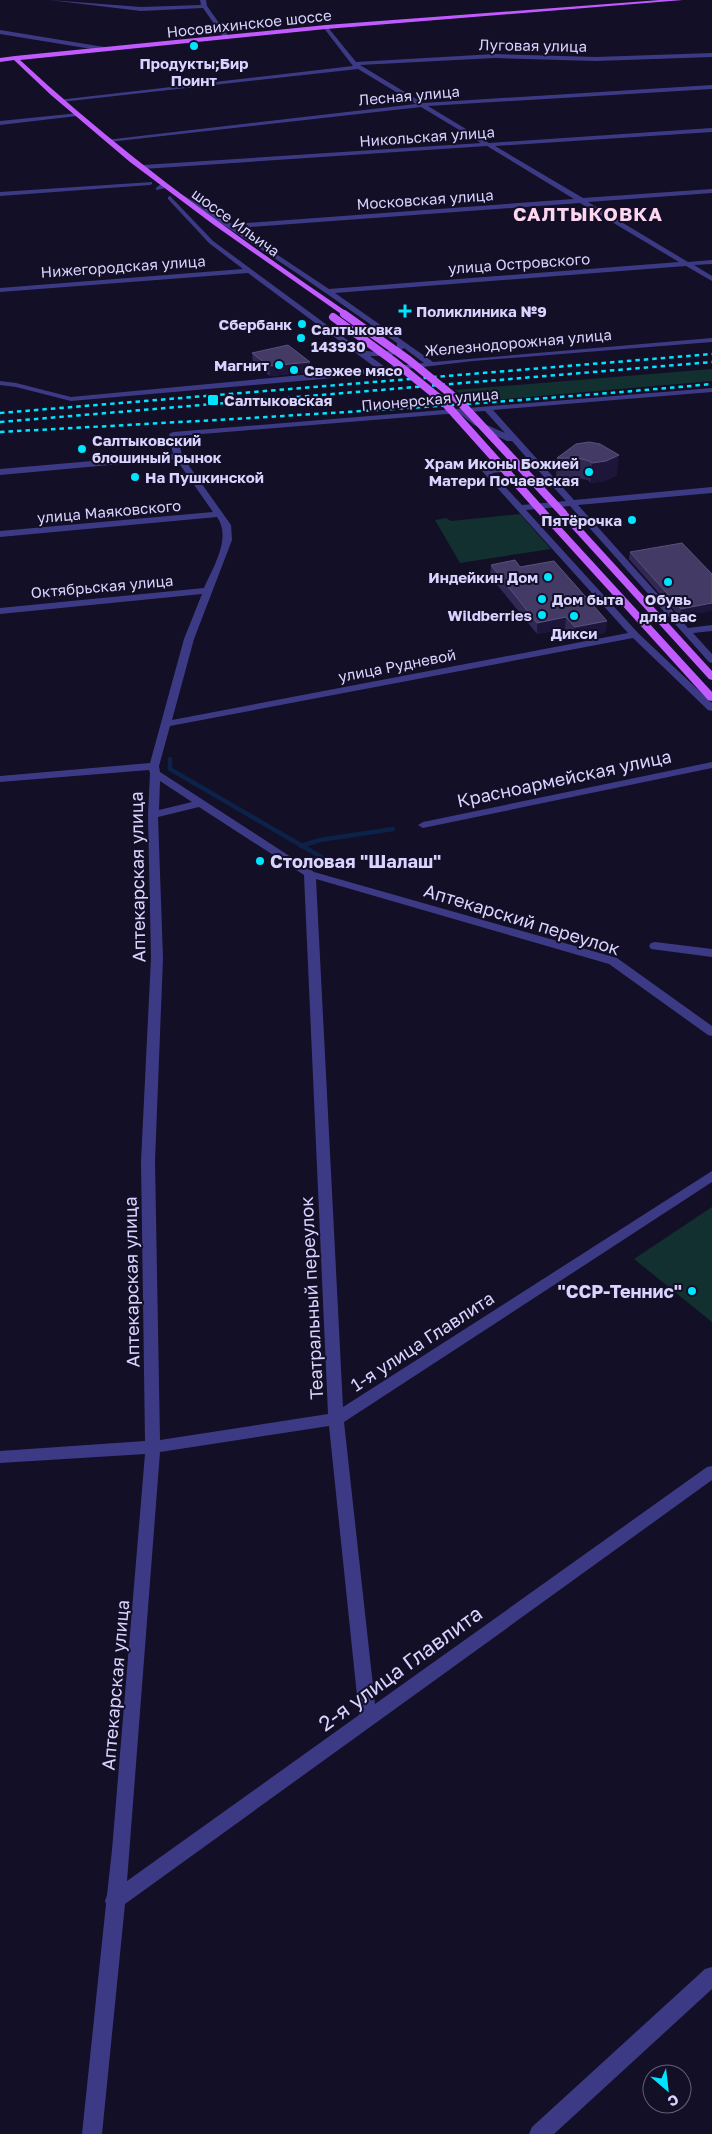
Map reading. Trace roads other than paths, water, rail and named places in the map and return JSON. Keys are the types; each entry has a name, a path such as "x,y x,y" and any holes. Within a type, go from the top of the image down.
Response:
{"main road":[{"name":"Носовихинское шоссе","path":"0,60 326,28 680,0"},
{"path":"27,69 28,65 37,60 57,54"},
{"name":"шоссе Ильича","path":"16,58 77,114 171,192 214,233"},
{"name":"шоссе Ильича","path":"116,146 128,163 158,189 171,192 409,360 458,400 712,677"},
{"path":"325,311 396,362 444,402 712,698"}],"street":[{"path":"52,0 141,9 204,3 226,37"},
{"path":"326,28 357,65 712,279"},
{"path":"0,32 104,50"},
{"path":"57,54 74,46"},
{"name":"Луговая улица","path":"61,100 357,65 509,56 596,59 712,55"},
{"name":"Лесная улица","path":"109,140 422,105 712,87"},
{"path":"0,122 77,114"},
{"name":"Никольская улица","path":"143,168 712,130"},
{"path":"0,194 150,183"},
{"path":"158,189 161,186 230,226 328,291 430,363"},
{"name":"Московская улица","path":"230,226 712,191"},
{"path":"171,192 195,226 249,271 382,369"},
{"name":"улица Островского","path":"328,291 712,262"},
{"name":"Нижегородская улица","path":"0,290 249,271"},
{"name":"Железнодорожная улица","path":"0,383 16,385 71,399 322,377 430,363 712,340"},
{"path":"358,352 373,355 392,354 400,349 402,344 400,342"},
{"name":"Пионерская улица","path":"178,456 173,434 712,390"},
{"path":"487,408 712,660"},
{"path":"460,410 466,417 479,425 501,434 518,444"},
{"path":"0,472 178,456"},
{"name":"Аптекарская улица","path":"92,2134 121,1843 153,1447 148,1161 158,958 153,815 155,770 189,639 228,540 227,525 178,456"},
{"path":"538,466 486,471 635,635 712,708"},
{"path":"520,508 712,490"},
{"name":"улица Маяковского","path":"0,534 220,514"},
{"name":"Октябрьская улица","path":"0,611 207,591"},
{"path":"686,630 712,628"},
{"name":"улица Рудневой","path":"166,724 635,635"},
{"name":"Красноармейская улица","path":"423,825 712,765"},
{"path":"0,779 155,770"},
{"name":"Аптекарский переулок","path":"155,770 201,803 310,874 613,961 712,1032"},
{"path":"153,815 201,803"},
{"name":"Театральный переулок","path":"310,874 336,1418 368,1719"},
{"path":"655,946 712,953"},
{"name":"1-я улица Главлита","path":"0,1457 153,1447 336,1418 712,1176"},
{"name":"2-я улица Главлита","path":"114,1901 712,1472"},
{"path":"539,2134 712,1976"}],"waterway":[{"path":"170,759 170,769 302,846"},
{"path":"302,846 320,840 393,829"},
{"path":"302,846 328,861"}],"railway":[{"path":"0,413 712,354"},
{"path":"0,422 712,362"},
{"path":"0,432 267,417 712,384"}],"place":[{"name":"Продукты;Бир Поинт","path":"194,46"},
{"name":"Поликлиника №9","path":"405,311"},
{"name":"Сбербанк","path":"302,324"},
{"name":"Салтыковка 143930","path":"301,338"},
{"name":"Магнит","path":"279,365"},
{"name":"Свежее мясо","path":"294,370"},
{"name":"Салтыковская","path":"213,400"},
{"name":"Салтыковский блошиный рынок","path":"82,449"},
{"name":"Храм Иконы Божией Матери Почаевская","path":"589,472"},
{"name":"На Пушкинской","path":"135,477"},
{"name":"Пятёрочка","path":"632,520"},
{"name":"Индейкин Дом","path":"548,577"},
{"name":"Обувь для вас","path":"668,582"},
{"name":"Дом быта","path":"542,599"},
{"name":"Wildberries","path":"542,615"},
{"name":"Дикси","path":"574,616"},
{"name":"Столовая \"Шалаш\"","path":"260,861"},
{"name":"\"ССР-Теннис\"","path":"692,1291"}],"district":[{"name":"САЛТЫКОВКА","path":"588,213"}]}
